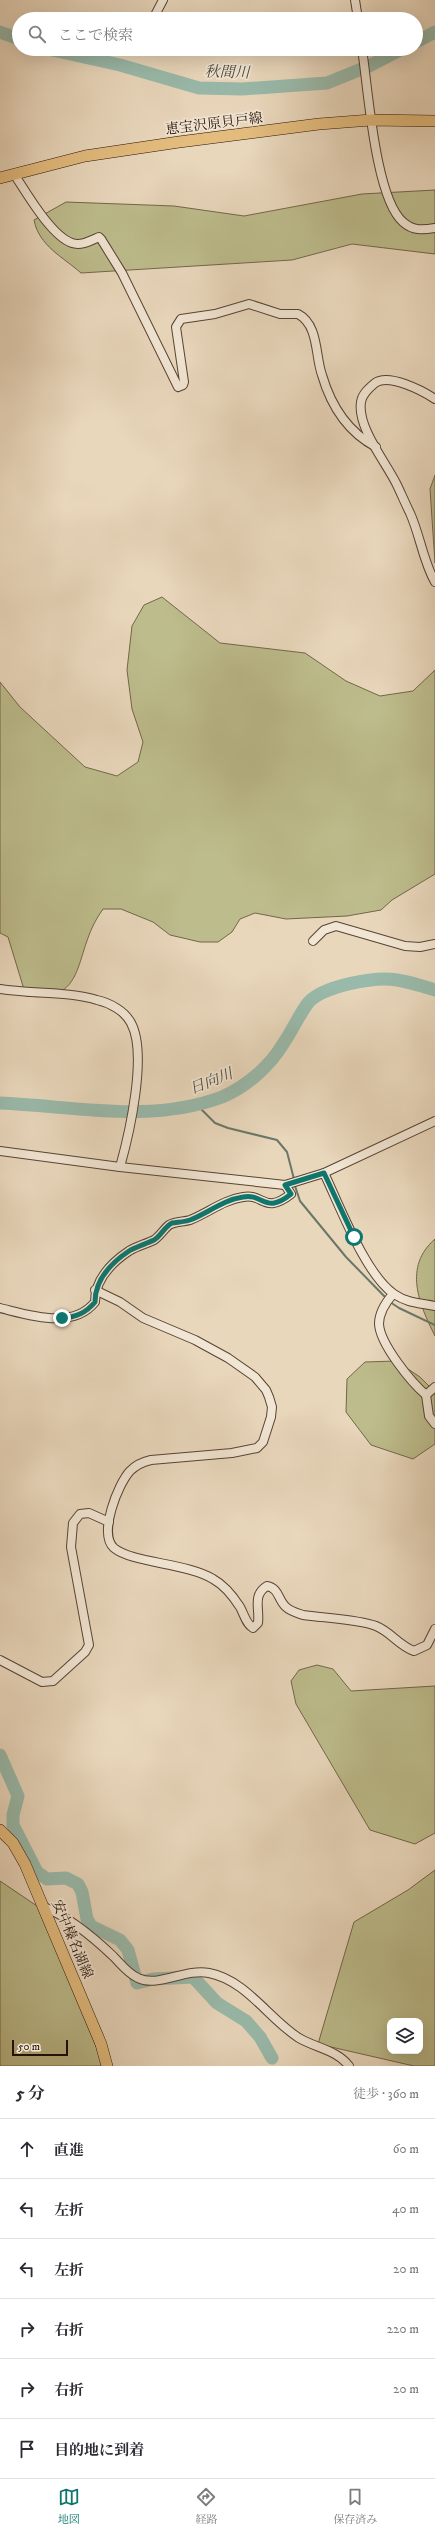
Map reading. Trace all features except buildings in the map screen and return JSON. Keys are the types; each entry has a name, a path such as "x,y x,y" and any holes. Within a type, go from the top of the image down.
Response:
{"main road":[{"name":"恵宝沢原貝戸線","path":"0,178 85,156 319,124 371,120 435,121"},
{"name":"安中榛名湖線","path":"0,1830 13,1843 25,1864 101,2044 107,2066"}],"street":[{"path":"157,12 163,0"},
{"path":"355,0 357,12"},
{"path":"363,56 368,85 371,120 384,185 394,210 400,219 410,227 417,229 435,228"},
{"path":"14,174 47,221 64,238 76,243 99,237 102,239 122,273 178,387 184,385 176,327 181,319 215,314 249,304 280,314 298,314 310,326 322,376 337,410 356,435 376,447"},
{"path":"435,399 400,383 378,382 370,387 361,402 361,414 376,447 396,482 413,520 435,582"},
{"path":"313,941 324,930 336,926 405,946 420,947 435,944"},
{"path":"0,989 26,993 85,997 106,1003 119,1010 132,1024 135,1038 135,1100 130,1133 120,1168"},
{"path":"0,1151 120,1168 286,1185 324,1173 435,1121"},
{"path":"324,1173 365,1258 383,1283 393,1294 411,1303 435,1306"},
{"path":"0,1308 46,1318 75,1316 85,1312 95,1302 95,1290 98,1281 111,1266 130,1250 155,1239 170,1224 190,1220 231,1199 245,1196 274,1204 281,1202 291,1194 286,1185"},
{"path":"95,1290 120,1302 143,1318 209,1348 241,1367 263,1386 272,1407 263,1442 257,1448 232,1453 151,1460 136,1466 126,1475 117,1491 109,1522 110,1542 115,1549 135,1556 175,1564 213,1578 231,1594 253,1628 258,1623 257,1601 260,1593 267,1586 272,1587 277,1591 282,1602 292,1611 303,1615 376,1626 388,1633 402,1646 414,1651 427,1645 435,1629"},
{"path":"393,1294 382,1310 380,1324 383,1337 415,1385 426,1395 430,1416 435,1424"},
{"path":"426,1395 435,1387"},
{"path":"0,1660 42,1682 53,1681 84,1652 89,1645 71,1548 73,1523 80,1514 89,1513 109,1522"},
{"path":"44,1907 54,1911 84,1931 113,1956 126,1970 138,1978 155,1982 182,1974 201,1972 228,1980 292,2033 334,2053 349,2066"}],"shaded area":[{"path":"435,190 435,254 352,244 292,260 81,273 46,244 37,229 34,220 66,202 174,206 244,216 362,194"},
{"path":"435,475 435,563 430,489"},
{"path":"162,597 220,643 305,653 346,681 380,696 413,691 435,670 435,874 392,900 381,910 347,916 286,919 255,913 240,919 232,932 218,942 200,942 170,935 153,922 121,909 103,909 92,928 78,968 67,987 57,993 44,996 26,996 8,937 0,933 0,682 20,707 85,767 117,776 138,762 143,742 132,709 127,670 132,626 144,605"},
{"path":"435,1239 435,1336 420,1299 417,1286 417,1274 419,1261 425,1250"},
{"path":"396,1361 420,1377 435,1392 435,1444 413,1459 371,1445 346,1412 347,1379 365,1362"},
{"path":"317,1665 333,1669 351,1691 435,1686 435,1833 415,1844 370,1830 296,1704 291,1681 299,1670"},
{"path":"435,1870 435,2066 414,2066 318,2044 354,1922 408,1890"},
{"path":"0,1881 40,1908 104,2066 0,2066"}],"waterway":[{"name":"秋間川","path":"0,32 12,36"},
{"name":"秋間川","path":"423,38 435,32"},
{"name":"秋間川","path":"80,56 120,65 199,88 242,89 327,83 369,66 388,56"},
{"name":"日向川","path":"0,1103 84,1110 140,1112 167,1110 195,1105 231,1093 257,1075 278,1052 308,1003 315,997 325,992 337,987 363,981 388,979 407,982 435,990"},
{"path":"197,1105 215,1123 228,1128 277,1140 287,1152 294,1179"},
{"path":"294,1183 300,1201 346,1257 387,1299"},
{"path":"390,1302 399,1308 435,1325"},
{"path":"0,1755 18,1796 13,1815 13,1825 37,1872 47,1879 66,1878 78,1884 82,1892 87,1919 91,1926 120,1940 128,1950 137,1983 153,1979 193,1977 217,2003 246,2021 260,2037 272,2058"}],"route":[{"path":"62,1318 81,1314 92,1306 95,1302 95,1290 98,1281 111,1266 130,1250 155,1239 170,1224 190,1220 231,1199 245,1196 274,1204 281,1202 291,1194 285,1185 324,1173 354,1237"}]}
